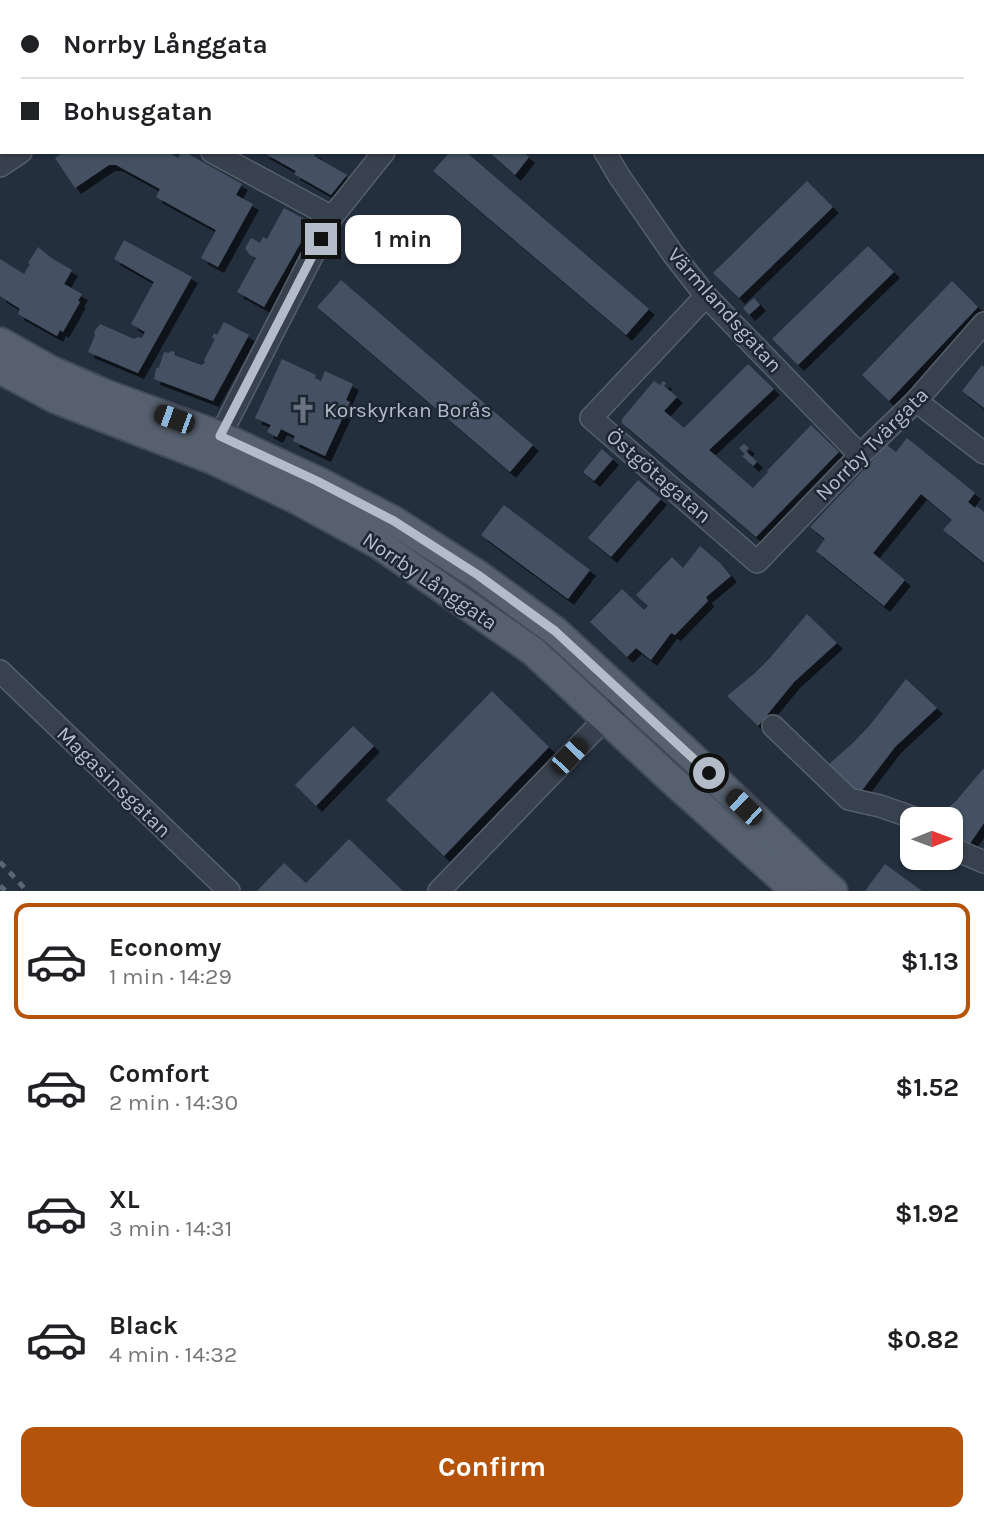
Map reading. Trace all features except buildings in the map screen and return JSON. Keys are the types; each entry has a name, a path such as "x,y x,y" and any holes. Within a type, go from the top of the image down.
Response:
{"main road":[{"name":"Norrby Långgata","path":"0,342 50,370 105,394 220,436 317,481 394,521 478,575 555,631 833,891"},
{"name":"Norrby Långgata","path":"0,369 56,399 214,460 296,499 380,545 533,651 796,891"}],"street":[{"path":"0,166 18,154"},
{"path":"216,154 332,217"},
{"path":"220,436 332,217 382,154"},
{"name":"Värmlandsgatan","path":"606,154 673,254 706,296 860,455"},
{"name":"Östgötagatan","path":"706,296 591,418 757,562"},
{"name":"Norrby Tvärgata","path":"757,562 916,401 984,323"},
{"path":"916,401 984,453"},
{"name":"Magasinsgatan","path":"0,671 229,891"},
{"path":"439,891 627,696"},
{"path":"773,726 849,799 900,813"},
{"path":"963,853 984,862"}],"railway":[{"path":"0,862 27,891"},
{"path":"0,886 6,891"}],"place":[{"name":"Korskyrkan Borås","path":"303,410"}],"route":[{"path":"321,239 220,436 317,481 394,521 478,575 555,631 709,773"}]}
